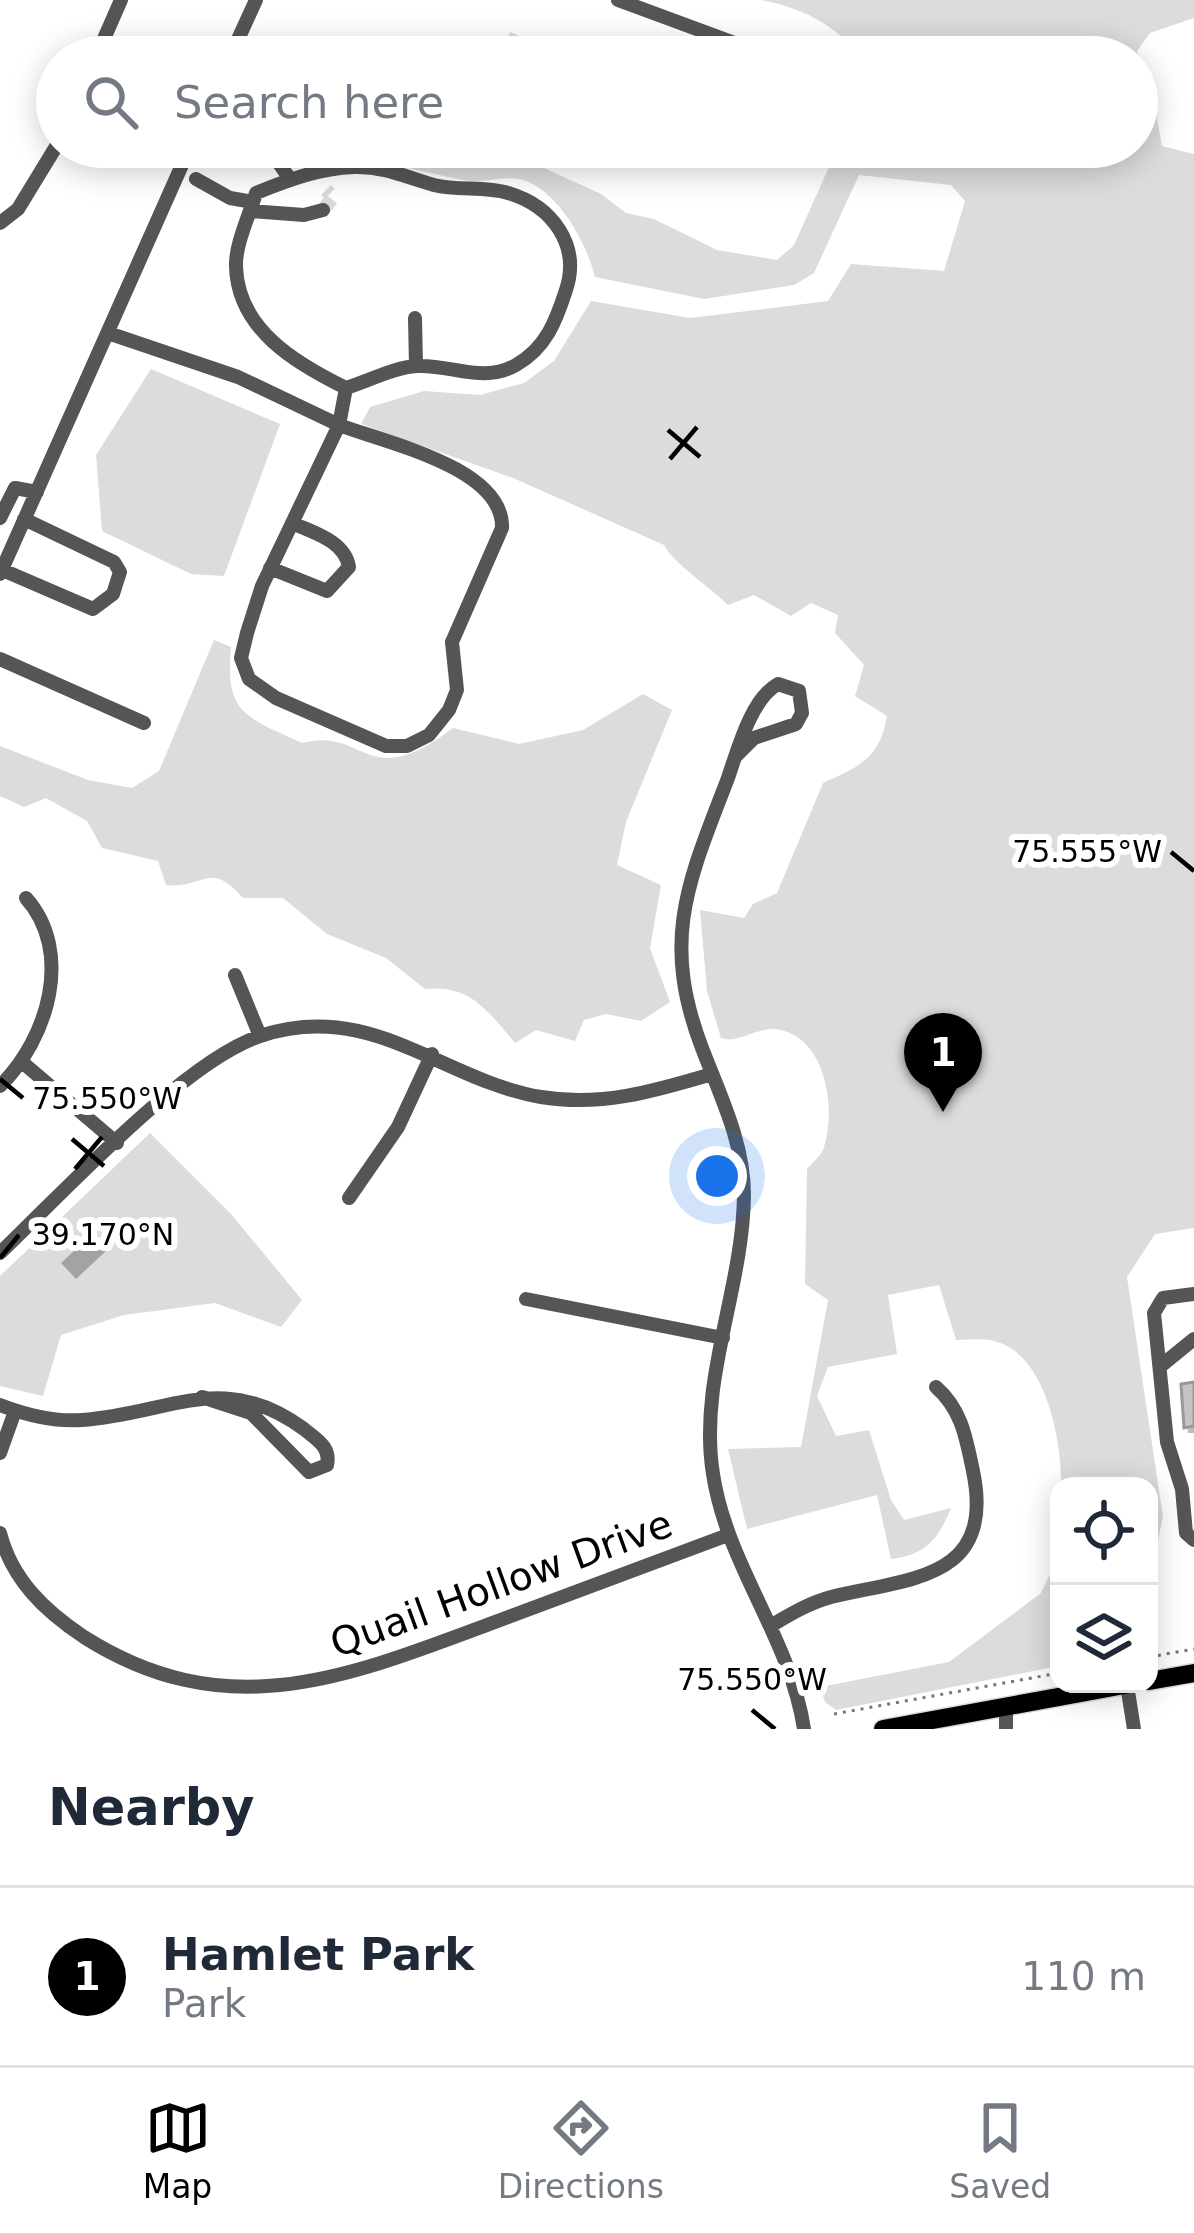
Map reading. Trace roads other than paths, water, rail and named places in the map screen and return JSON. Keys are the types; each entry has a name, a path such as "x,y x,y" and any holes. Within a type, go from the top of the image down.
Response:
{"main road":[{"path":"1158,1679 1194,1672"},
{"path":"883,1729 1078,1693"}],"street":[{"path":"105,36 121,0"},
{"path":"240,36 256,0"},
{"path":"618,0 676,16 720,36"},
{"path":"0,223 19,209 44,168"},
{"path":"24,519 115,562 119,572 113,594 93,609 0,571 7,538 24,519 37,492 180,168"},
{"path":"282,168 290,179"},
{"path":"390,169 437,186 505,192 539,206 558,227 571,254 570,277 540,347 514,367 488,375 416,366 346,388 274,346 242,298 235,264 256,193 290,179 312,173 390,169"},
{"path":"178,172 252,207 304,215 323,210"},
{"path":"312,173 326,190"},
{"path":"415,318 416,366"},
{"path":"107,332 238,377 339,425 474,477 494,495 503,516 502,529 452,642 457,690 449,710 429,735 407,746 386,746 295,707 249,679 242,658 270,568 339,425 346,388"},
{"path":"0,518 14,488 37,492"},
{"path":"270,568 327,590 349,568 347,555 333,542 292,523"},
{"path":"0,659 144,723"},
{"path":"735,757 754,738 796,724 802,713 799,692 778,684 766,691 735,757 683,895 678,943 680,974 729,1113 744,1197 710,1443 728,1535 794,1673 803,1729"},
{"path":"0,1086 22,1062 43,1014 53,955 47,925 26,898"},
{"path":"236,975 260,1036"},
{"path":"0,1252 194,1073 260,1036 336,1027 387,1037 516,1090 585,1101 641,1094 712,1074"},
{"path":"350,1198 398,1127 432,1054"},
{"path":"22,1062 117,1143"},
{"path":"1194,1294 1163,1298 1154,1312 1167,1442 1183,1489 1186,1533 1194,1540"},
{"path":"526,1299 723,1338"},
{"path":"1162,1365 1194,1340"},
{"path":"772,1625 814,1602 929,1576 967,1542 977,1510 977,1491 962,1421 936,1387"},
{"path":"0,1453 7,1408 81,1420 202,1396 246,1398 280,1412 324,1446 327,1465 309,1472 250,1413 202,1396"},
{"name":"Quail Hollow Drive","path":"0,1533 26,1587 91,1642 172,1677 266,1690 360,1674 728,1535"},
{"path":"1129,1693 1134,1729"},
{"path":"1006,1706 1006,1729"}],"tunnel":[{"path":"323,210 333,197 326,190"}],"place":[{"name":"Hamlet Park","path":"943,1112"}]}
